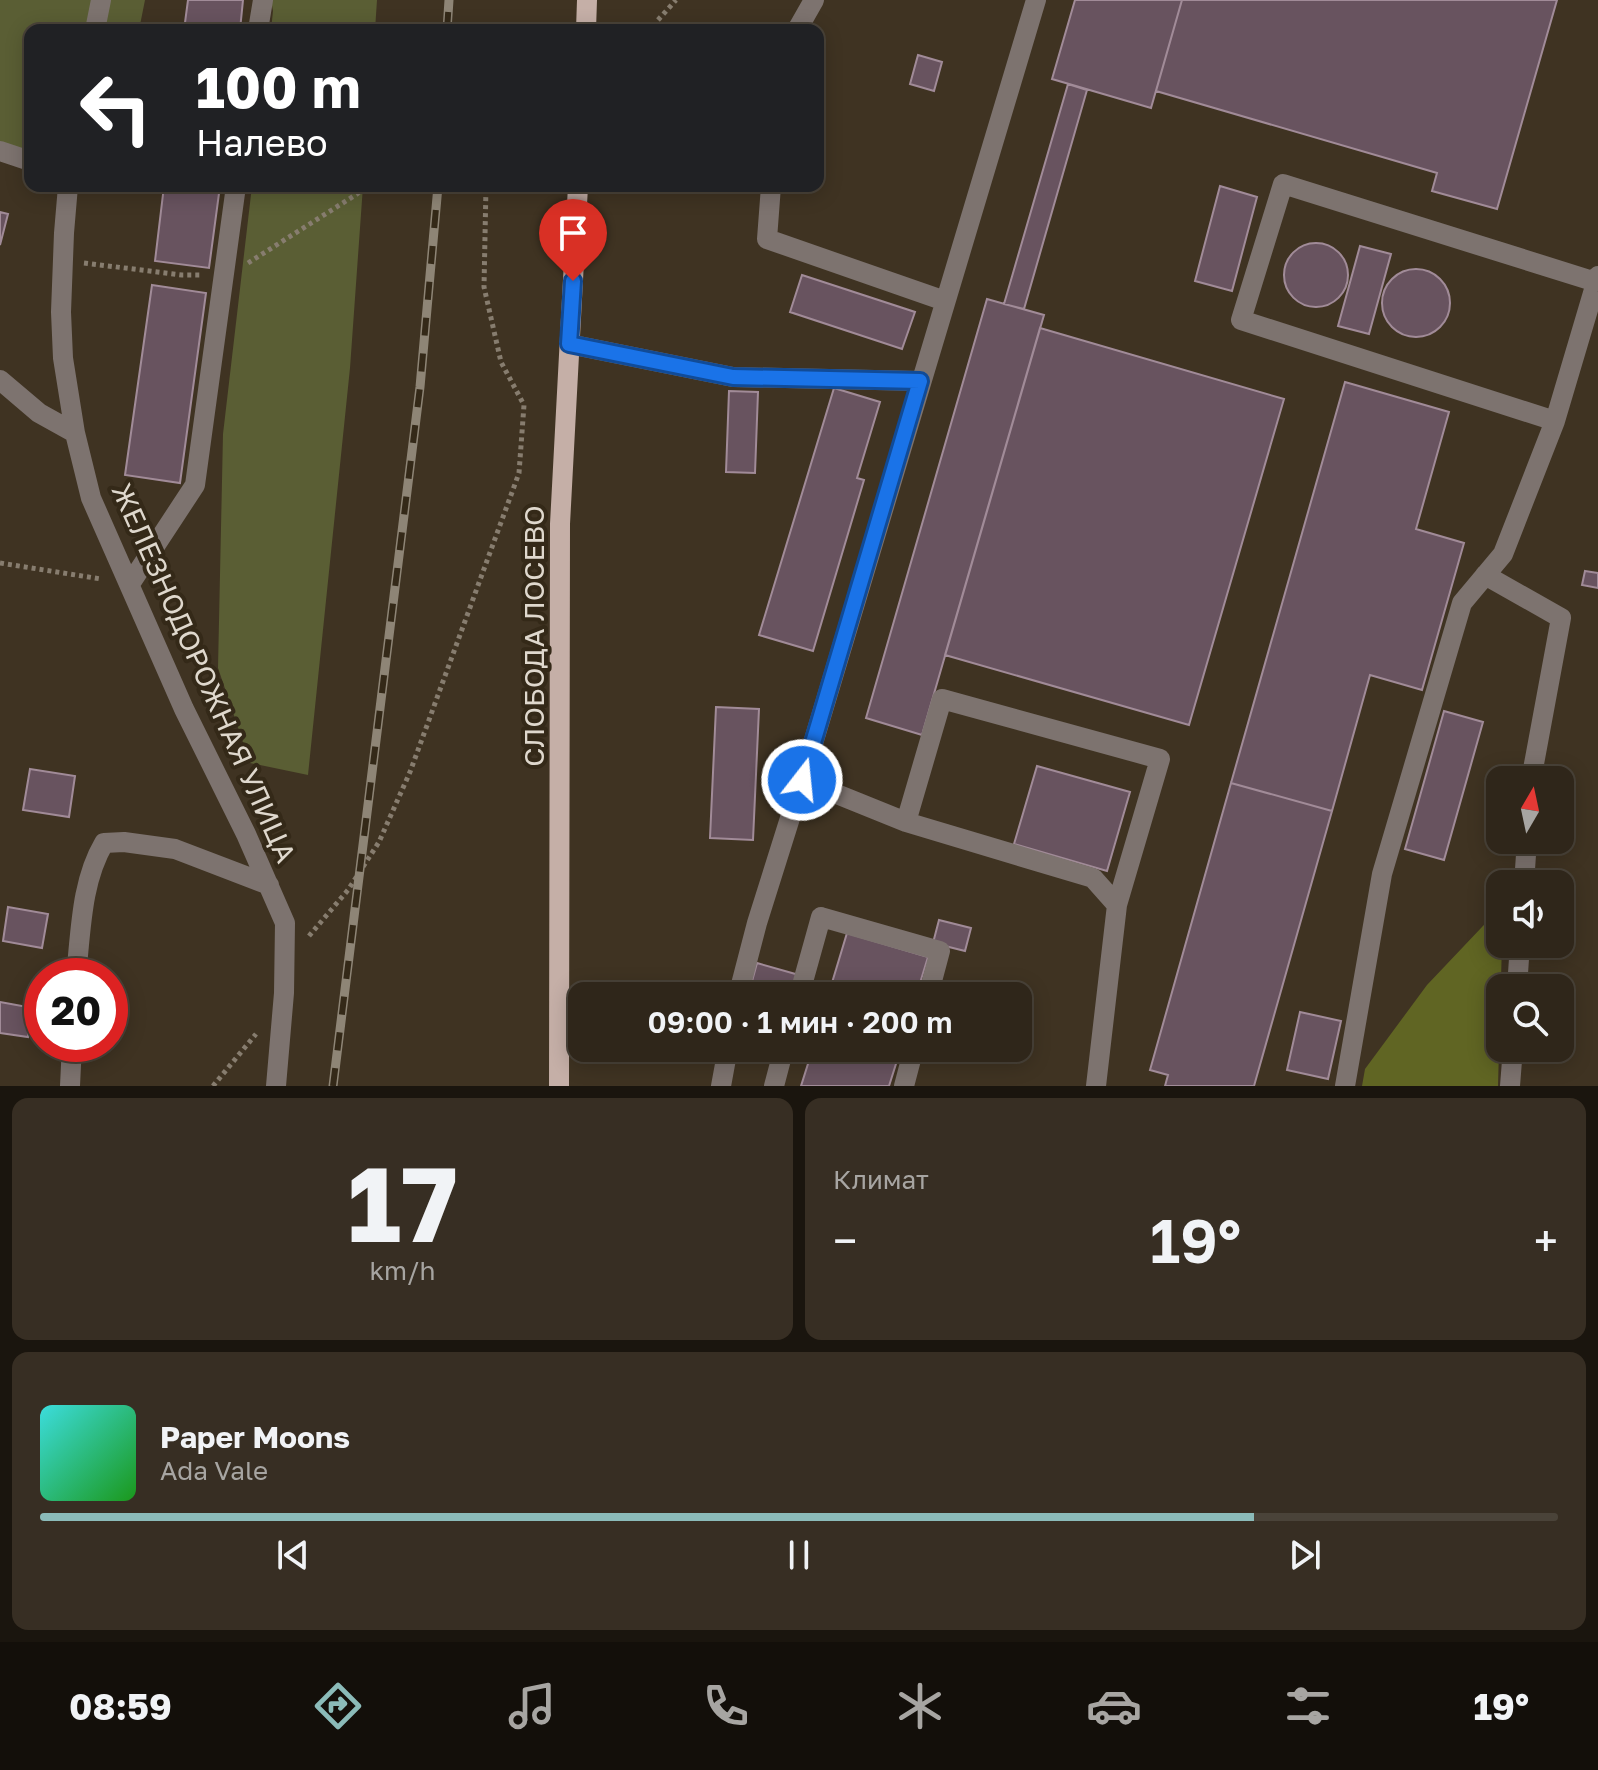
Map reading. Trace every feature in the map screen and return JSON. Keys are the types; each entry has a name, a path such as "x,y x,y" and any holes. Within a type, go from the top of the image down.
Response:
{"main road":[{"path":"586,24 587,0"},
{"name":"СЛОБОДА ЛОСЕВО","path":"559,1086 560,524 578,192"}],"street":[{"path":"96,24 101,0"},
{"path":"259,24 263,0"},
{"path":"800,24 814,0"},
{"path":"742,982 1036,0"},
{"path":"0,151 24,159"},
{"path":"1345,1086 1382,874 1462,603 1503,554 1555,421 1597,279 1283,184 1241,320 1555,421"},
{"name":"ЖЕЛЕЗНОДОРОЖНАЯ УЛИЦА","path":"67,192 61,312 63,358 75,433 91,498 184,709 285,923 284,993 276,1086"},
{"path":"130,584 195,485 235,192"},
{"path":"771,192 767,239 945,301"},
{"path":"569,344 733,377 920,381"},
{"path":"0,380 39,413 75,433"},
{"path":"1485,575 1561,618 1534,766"},
{"path":"906,822 942,699 1160,759 1117,905 1096,1086"},
{"path":"802,780 906,822 1093,878 1117,905"},
{"path":"78,958 85,895 95,859 104,843 124,842 175,849 269,885"},
{"path":"803,982 821,917 940,951 932,982"},
{"path":"70,1086 71,1062"},
{"path":"721,1086 725,1062"},
{"path":"774,1086 780,1062"},
{"path":"904,1086 910,1062"},
{"path":"1510,1086 1512,1062"}],"path":[{"path":"658,20 676,0"},
{"path":"284,964 348,890 379,842 410,772 519,473 524,405 501,362 484,287 486,192"},
{"path":"0,563 130,584"},
{"path":"213,1086 263,1026"}],"green space":[{"path":"0,0 145,0 140,24 24,24 24,159 0,151"},
{"path":"271,0 377,0 375,24 272,24"},
{"path":"251,192 363,192 350,368 308,775 250,763 218,668 223,434"},
{"path":"1486,923 1486,958 1502,958 1501,974 1486,974 1486,1062 1499,1062 1498,1086 1362,1086 1365,1069 1427,985"}],"building":[{"path":"188,0 243,0 241,24 185,24"},
{"path":"1075,0 1182,0 1151,108 1052,79"},
{"path":"1182,0 1557,0 1497,209 1432,191 1437,173 1156,91"},
{"path":"918,55 942,62 934,91 910,84"},
{"path":"1068,84 1087,90 1024,309 1004,304"},
{"path":"1220,186 1257,197 1232,291 1195,281"},
{"path":"163,192 219,192 209,268 155,261"},
{"path":"0,212 8,214 0,245"},
{"path":"1310,243 1322,243 1339,252 1346,263 1346,287 1339,298 1322,307 1310,307 1298,302 1289,293 1284,281 1284,269 1289,257 1298,248"},
{"path":"1360,246 1391,254 1369,334 1338,326"},
{"path":"1416,269 1429,271 1440,279 1448,290 1448,316 1440,327 1429,335 1416,337 1403,335 1392,327 1384,316 1382,303 1384,290 1392,279 1403,271"},
{"path":"802,275 915,312 902,349 790,312"},
{"path":"152,285 206,293 180,483 125,475"},
{"path":"987,299 1044,315 922,735 866,718"},
{"path":"1040,328 1284,399 1189,725 945,655"},
{"path":"1345,382 1449,412 1416,529 1464,543 1422,690 1370,675 1332,811 1231,783"},
{"path":"834,388 880,402 857,478 864,480 813,651 759,635"},
{"path":"729,391 758,392 755,473 726,472"},
{"path":"1585,571 1598,573 1598,588 1582,585"},
{"path":"716,707 759,709 753,840 710,838"},
{"path":"1444,711 1483,722 1444,860 1405,849"},
{"path":"1037,766 1130,792 1107,871 1014,844"},
{"path":"30,769 75,776 69,817 23,810"},
{"path":"1231,783 1332,811 1254,1086 1165,1086 1168,1075 1150,1070"},
{"path":"8,907 48,914 42,948 3,941"},
{"path":"939,920 971,928 965,951 933,943"},
{"path":"847,933 928,957 920,982 832,982"},
{"path":"757,963 799,975 797,982 752,982"},
{"path":"0,1002 24,1006 24,1036 0,1033"},
{"path":"1300,1012 1341,1021 1328,1079 1287,1070"},
{"path":"809,1062 897,1062 889,1086 801,1086"}],"railway":[{"path":"447,24 449,0"},
{"path":"333,1086 420,387 437,192"}],"route":[{"path":"573,281 569,344 733,377 920,381 802,780"}]}
